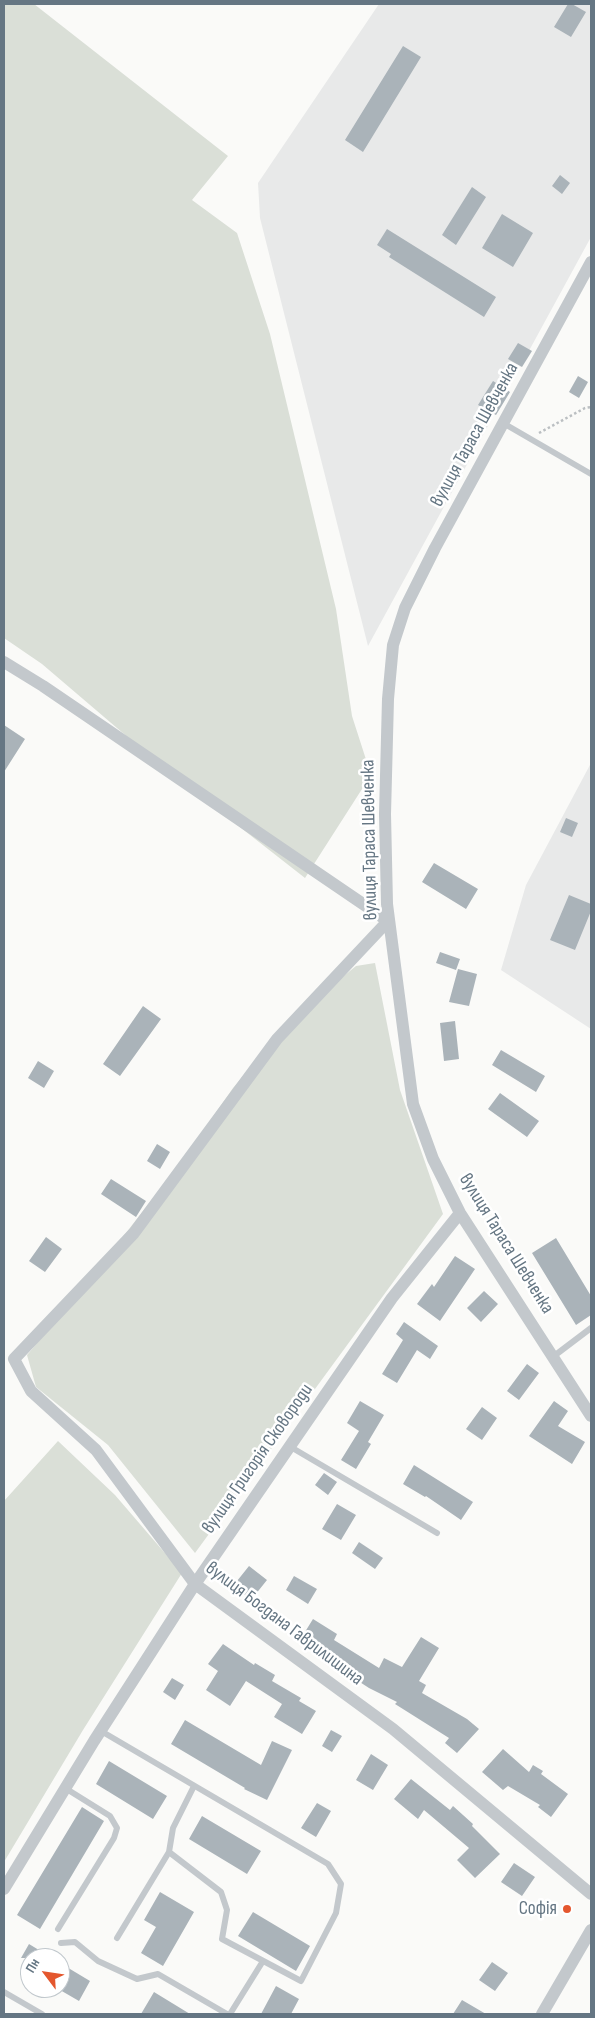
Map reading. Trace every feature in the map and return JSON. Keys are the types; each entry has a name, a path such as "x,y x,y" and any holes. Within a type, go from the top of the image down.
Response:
{"street":[{"name":"вулиця Тараса Шевченка","path":"591,262 435,548 405,608 393,645 388,699 385,814 387,904 413,1104 433,1158 460,1213 591,1416"},
{"name":"вулиця Богдана Гаврилишина","path":"4,662 43,686 388,921 277,1039 134,1233 9,1355 30,1392 96,1450 195,1584 394,1729 591,1894"},
{"name":"вулиця Григорія Сковороди","path":"4,1888 65,1788 195,1584 392,1298 460,1213"},
{"path":"542,2014 591,1930"}],"lane":[{"path":"503,423 591,474"},
{"path":"554,1356 591,1328"},
{"path":"289,1446 437,1533"},
{"path":"101,1731 328,1864 341,1884 336,1913 301,1981 222,1939 227,1910 221,1892 169,1852"},
{"path":"117,1938 169,1852 173,1828 194,1786"},
{"path":"58,1929 114,1838 117,1828 110,1816 65,1788"},
{"path":"61,1943 75,1942 98,1961 137,1979 158,1974 228,2014 263,1961"},
{"path":"4,1992 42,2014"}],"path":[{"path":"529,438 585,408 591,407"}],"shaded area":[{"path":"4,4 34,4 228,156 192,200 237,233 270,334 336,609 352,716 371,775 305,878 158,763 42,664 4,638"},
{"path":"379,4 591,4 591,237 368,646 260,218 258,183"},
{"path":"591,763 591,1029 501,970 526,885"},
{"path":"375,963 400,1090 443,1214 195,1553 108,1445 36,1387 27,1355 76,1297 182,1161 233,1088 291,1019 356,966"},
{"path":"58,1441 115,1495 182,1573 83,1730 4,1862 4,1501"}],"building":[{"path":"568,4 572,4 586,12 571,37 554,27"},
{"path":"403,46 421,57 363,152 345,140"},
{"path":"560,175 570,183 562,194 552,186"},
{"path":"472,187 486,197 456,245 442,235"},
{"path":"502,214 533,233 513,267 482,248"},
{"path":"387,229 496,297 484,317 389,257 391,254 377,245"},
{"path":"518,343 532,351 522,367 508,359"},
{"path":"578,376 588,382 579,398 569,392"},
{"path":"493,381 510,392 496,415 478,405"},
{"path":"4,725 25,739 4,772"},
{"path":"566,818 578,823 572,837 560,832"},
{"path":"434,863 478,889 466,909 422,882"},
{"path":"569,895 591,904 591,911 575,950 550,940"},
{"path":"440,952 460,959 456,970 436,963"},
{"path":"458,969 477,974 469,1006 449,1002"},
{"path":"143,1006 161,1019 120,1076 103,1064"},
{"path":"455,1021 459,1059 444,1061 440,1023"},
{"path":"501,1050 545,1076 536,1092 492,1065"},
{"path":"38,1061 54,1071 44,1088 28,1078"},
{"path":"500,1093 539,1121 527,1137 488,1109"},
{"path":"157,1144 170,1152 160,1169 147,1161"},
{"path":"111,1179 146,1201 136,1217 101,1194"},
{"path":"46,1237 62,1249 45,1272 29,1261"},
{"path":"556,1238 591,1296 591,1315 576,1325 532,1253"},
{"path":"455,1256 475,1269 440,1321 417,1304 432,1284 434,1287"},
{"path":"484,1291 498,1304 481,1322 467,1308"},
{"path":"404,1322 438,1346 430,1359 417,1350 397,1383 382,1374 403,1340 396,1334"},
{"path":"527,1364 539,1373 519,1400 507,1391"},
{"path":"360,1401 384,1415 368,1442 371,1444 356,1469 341,1460 359,1431 347,1423"},
{"path":"554,1401 568,1411 558,1426 585,1442 572,1464 529,1436"},
{"path":"482,1407 497,1418 482,1440 466,1429"},
{"path":"414,1465 473,1502 461,1520 426,1496 403,1484"},
{"path":"324,1473 337,1482 328,1495 315,1485"},
{"path":"337,1504 356,1515 341,1540 322,1529"},
{"path":"359,1542 383,1558 375,1569 352,1553"},
{"path":"249,1566 267,1580 251,1600 233,1586"},
{"path":"294,1576 317,1589 308,1604 286,1590"},
{"path":"313,1619 337,1634 334,1640 379,1668 384,1658 402,1667 421,1637 439,1648 419,1681 426,1685 422,1693 467,1719 479,1729 457,1753 445,1743 449,1738 395,1704 397,1702 369,1688 335,1666 337,1662 300,1640"},
{"path":"223,1644 254,1665 255,1663 275,1675 272,1681 301,1698 299,1701 316,1711 302,1734 274,1717 282,1704 246,1681 230,1706 206,1690 218,1671 208,1664"},
{"path":"172,1678 184,1685 175,1700 163,1692"},
{"path":"185,1720 261,1765 272,1741 292,1750 267,1800 244,1789 171,1744"},
{"path":"331,1730 342,1736 332,1752 322,1746"},
{"path":"503,1749 529,1772 533,1765 543,1771 541,1774 568,1794 551,1817 538,1807 540,1805 508,1786 503,1790 482,1772"},
{"path":"371,1754 388,1765 373,1790 356,1780"},
{"path":"109,1761 167,1796 153,1819 96,1784"},
{"path":"411,1779 450,1810 453,1806 473,1824 472,1826 500,1854 475,1878 457,1860 469,1848 424,1810 418,1819 394,1799"},
{"path":"317,1803 331,1811 316,1837 301,1828"},
{"path":"82,1807 104,1821 40,1929 17,1915"},
{"path":"202,1816 261,1851 247,1874 189,1839"},
{"path":"514,1863 535,1877 522,1896 501,1882"},
{"path":"160,1892 194,1912 163,1966 141,1953 156,1927 144,1920"},
{"path":"253,1912 310,1946 296,1971 238,1936"},
{"path":"29,1944 36,1948 27,1948"},
{"path":"492,1962 508,1973 495,1991 479,1980"},
{"path":"70,1969 90,1981 79,2001 70,1996"},
{"path":"276,1986 299,1999 291,2014 261,2014"},
{"path":"154,1992 190,2014 141,2014"},
{"path":"462,2000 486,2014 453,2014"}],"place":[{"name":"Софія","path":"567,1909"}]}
